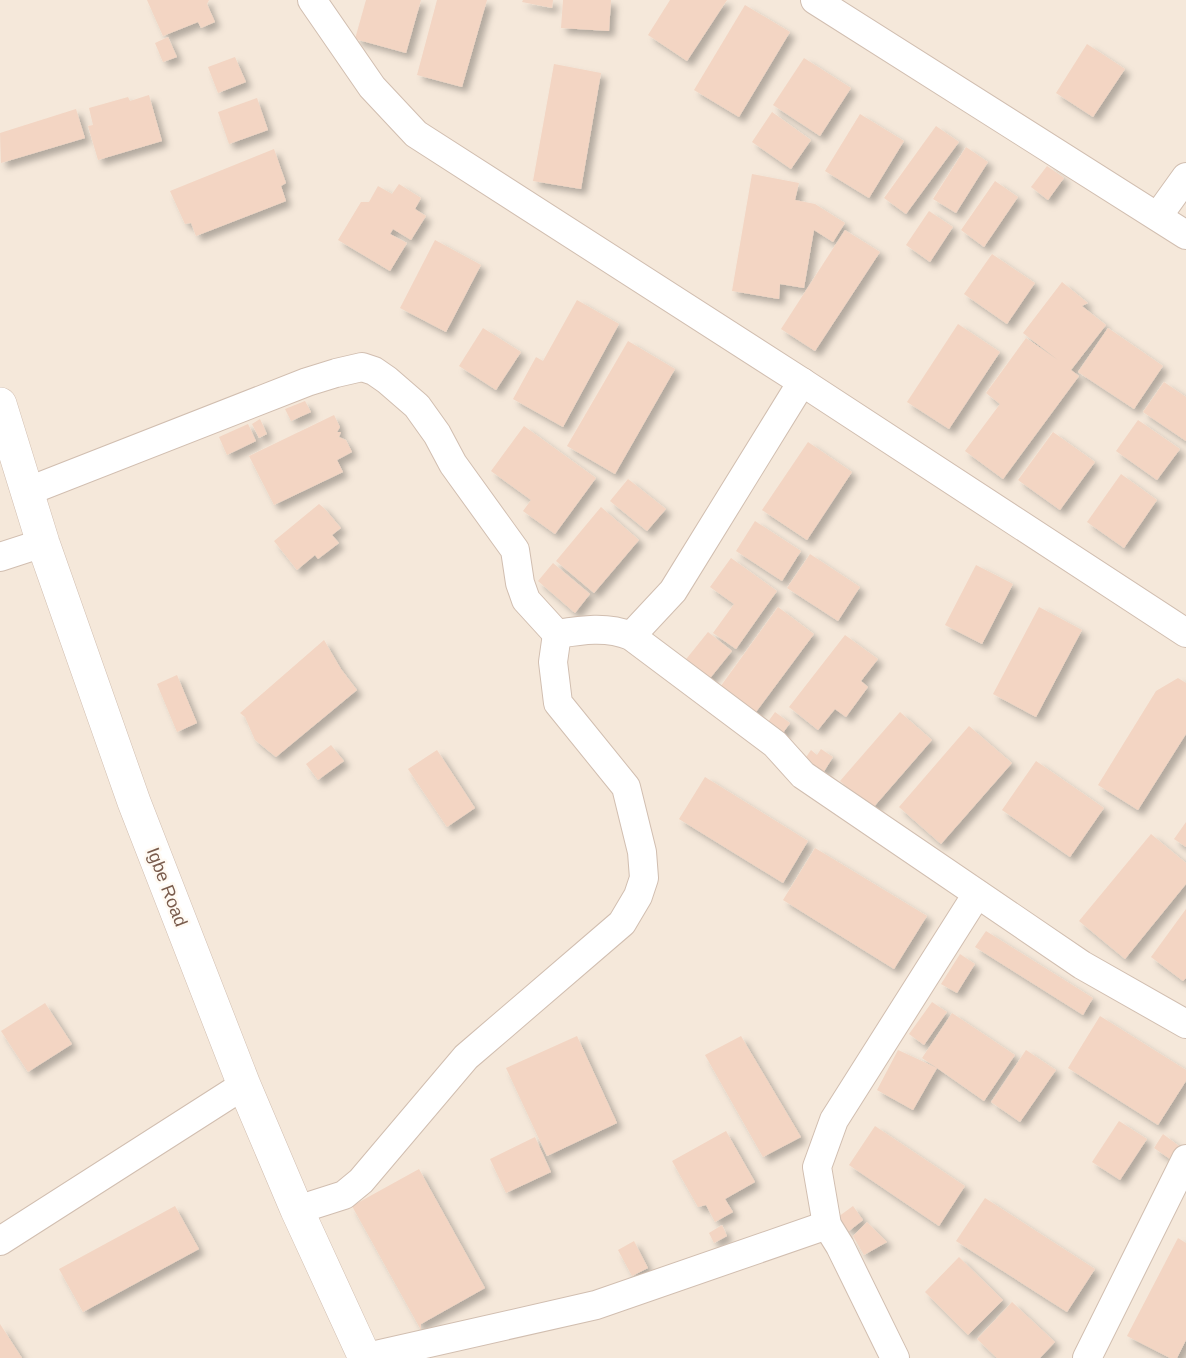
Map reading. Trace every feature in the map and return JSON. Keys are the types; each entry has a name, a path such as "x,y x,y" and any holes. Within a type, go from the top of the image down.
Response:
{"street":[{"path":"312,0 372,87 416,134 802,382 1186,633"},
{"path":"815,0 1186,235"},
{"path":"1158,216 1186,177"},
{"path":"26,492 307,382 362,367 387,380 417,406 437,434 453,464 515,550 520,583 526,600 557,634"},
{"path":"631,636 673,591 802,382"},
{"name":"Igbe Road","path":"0,404 43,543 134,802 244,1085 364,1358"},
{"path":"0,556 43,543"},
{"path":"557,634 602,630 617,631 631,636 775,744 803,775 1082,965 1186,1024"},
{"path":"297,1210 344,1195 361,1181 466,1056 622,923 638,896 644,878 642,852 626,787 558,703 553,662 557,634"},
{"path":"895,1358 840,1246 827,1225 818,1167 834,1119 977,894"},
{"path":"0,1241 244,1085"},
{"path":"1088,1358 1186,1159"},
{"path":"364,1358 596,1305 827,1225"}],"shaded area":[{"path":"0,0 1186,0 1186,1358 0,1358"}],"building":[{"path":"147,0 209,0 207,4 215,22 201,28 198,22 163,36"},
{"path":"366,0 421,0 406,53 355,39"},
{"path":"437,0 487,0 462,87 417,75"},
{"path":"523,0 553,0 552,8 522,2"},
{"path":"563,0 611,0 609,31 561,28"},
{"path":"670,0 727,0 687,61 648,35"},
{"path":"745,5 790,32 739,117 694,90"},
{"path":"168,37 177,57 163,62 155,43"},
{"path":"1087,44 1125,69 1093,117 1056,93"},
{"path":"235,57 246,82 218,93 208,67"},
{"path":"804,58 851,88 820,136 773,105"},
{"path":"554,64 601,73 581,189 533,181"},
{"path":"149,95 162,141 98,160 88,126 93,125 89,108 128,97 130,101"},
{"path":"257,98 268,130 229,144 218,112"},
{"path":"76,109 85,138 1,163 0,133"},
{"path":"772,112 811,140 791,169 752,142"},
{"path":"860,114 904,141 869,198 825,171"},
{"path":"936,126 959,142 906,214 884,198"},
{"path":"966,147 988,162 956,213 933,199"},
{"path":"274,149 286,183 281,186 286,201 196,236 191,223 185,224 170,191"},
{"path":"1047,166 1064,178 1048,200 1031,187"},
{"path":"752,174 799,183 795,200 815,204 845,223 833,242 814,230 804,288 780,284 779,299 732,291"},
{"path":"995,181 1018,197 984,247 961,230"},
{"path":"399,184 421,198 415,209 426,216 411,240 393,229 390,234 407,243 390,271 338,240 361,202 369,202 378,186 392,194"},
{"path":"929,211 953,227 930,262 906,245"},
{"path":"845,230 880,252 815,351 781,329"},
{"path":"435,240 481,265 446,332 400,308"},
{"path":"992,254 1035,283 1007,324 964,294"},
{"path":"1062,282 1088,303 1082,306 1106,325 1071,370 1079,376 1003,479 965,451 1000,404 986,393 1026,338 1058,360 1023,333"},
{"path":"577,300 619,324 563,427 513,399 536,357 543,361"},
{"path":"958,324 1000,352 949,429 907,402"},
{"path":"483,328 521,352 496,390 459,366"},
{"path":"1108,328 1163,366 1134,409 1078,372"},
{"path":"628,341 675,369 615,474 567,446"},
{"path":"1164,382 1186,397 1186,441 1143,412"},
{"path":"305,401 311,412 291,421 285,409"},
{"path":"334,415 340,427 337,432 341,432 339,437 346,440 352,452 337,460 343,472 274,505 249,456"},
{"path":"260,419 267,434 259,438 252,424"},
{"path":"1138,420 1180,449 1157,480 1116,451"},
{"path":"248,424 256,441 227,455 219,437"},
{"path":"524,426 596,478 555,534 523,511 531,500 491,471"},
{"path":"1053,432 1095,462 1060,510 1018,480"},
{"path":"808,442 852,472 807,540 762,510"},
{"path":"1121,474 1157,500 1124,548 1087,522"},
{"path":"628,479 666,509 647,531 610,501"},
{"path":"319,504 341,528 332,535 339,543 318,559 315,555 297,570 274,541"},
{"path":"601,507 639,540 594,593 556,561"},
{"path":"755,521 801,551 782,581 736,551"},
{"path":"810,554 860,587 838,621 787,588"},
{"path":"731,558 777,591 736,649 713,633 734,604 710,587"},
{"path":"553,563 590,594 575,613 538,581"},
{"path":"976,565 1013,584 982,644 945,625"},
{"path":"778,607 814,634 750,720 715,694"},
{"path":"1039,607 1082,630 1036,717 993,694"},
{"path":"708,632 732,651 707,682 683,663"},
{"path":"845,635 878,659 861,681 868,687 846,717 835,709 818,730 789,707"},
{"path":"324,640 357,690 276,757 255,740 245,717 240,713"},
{"path":"177,675 197,723 177,732 157,684"},
{"path":"1178,678 1186,683 1186,734 1138,810 1098,785 1156,691"},
{"path":"775,712 790,723 775,744 760,733"},
{"path":"900,712 932,740 872,809 840,781"},
{"path":"969,726 1012,763 941,844 899,807"},
{"path":"331,745 344,761 318,780 306,764"},
{"path":"821,749 833,757 823,773 804,760 811,750 817,755"},
{"path":"437,750 475,808 447,827 408,769"},
{"path":"1036,761 1104,808 1070,857 1002,810"},
{"path":"705,777 808,841 783,883 679,819"},
{"path":"1186,822 1186,847 1174,839"},
{"path":"1151,834 1186,863 1186,884 1125,959 1079,921"},
{"path":"815,848 927,916 894,969 783,900"},
{"path":"1186,909 1186,978 1183,981 1151,957"},
{"path":"986,931 1093,998 1083,1015 975,947"},
{"path":"960,954 975,964 957,993 941,984"},
{"path":"932,1002 947,1012 924,1045 909,1034"},
{"path":"45,1003 72,1044 28,1072 1,1031"},
{"path":"952,1013 1015,1055 984,1101 922,1058"},
{"path":"1100,1016 1186,1070 1186,1081 1158,1125 1068,1068"},
{"path":"577,1036 617,1123 547,1156 506,1068"},
{"path":"741,1036 801,1137 763,1157 705,1055"},
{"path":"898,1050 937,1068 913,1110 877,1090"},
{"path":"1026,1050 1056,1070 1020,1122 991,1102"},
{"path":"1119,1121 1147,1139 1120,1180 1092,1162"},
{"path":"875,1126 965,1186 939,1226 849,1165"},
{"path":"726,1131 755,1182 725,1199 733,1212 715,1222 706,1205 698,1207 672,1161"},
{"path":"1163,1134 1179,1146 1170,1159 1154,1148"},
{"path":"535,1137 551,1172 506,1193 490,1159"},
{"path":"419,1169 485,1288 421,1324 421,1330 352,1206"},
{"path":"985,1198 1095,1269 1067,1312 956,1241"},
{"path":"175,1206 199,1249 83,1312 59,1269"},
{"path":"853,1206 863,1220 849,1231 838,1217"},
{"path":"867,1222 887,1242 864,1255 853,1236"},
{"path":"722,1225 727,1236 714,1243 709,1233"},
{"path":"1178,1238 1186,1243 1186,1340 1177,1358 1170,1358 1127,1336"},
{"path":"634,1241 648,1268 632,1276 618,1250"},
{"path":"959,1257 1003,1300 968,1335 925,1292"},
{"path":"1012,1302 1055,1342 1040,1358 997,1358 977,1339"},
{"path":"0,1324 22,1358 0,1358"}]}
